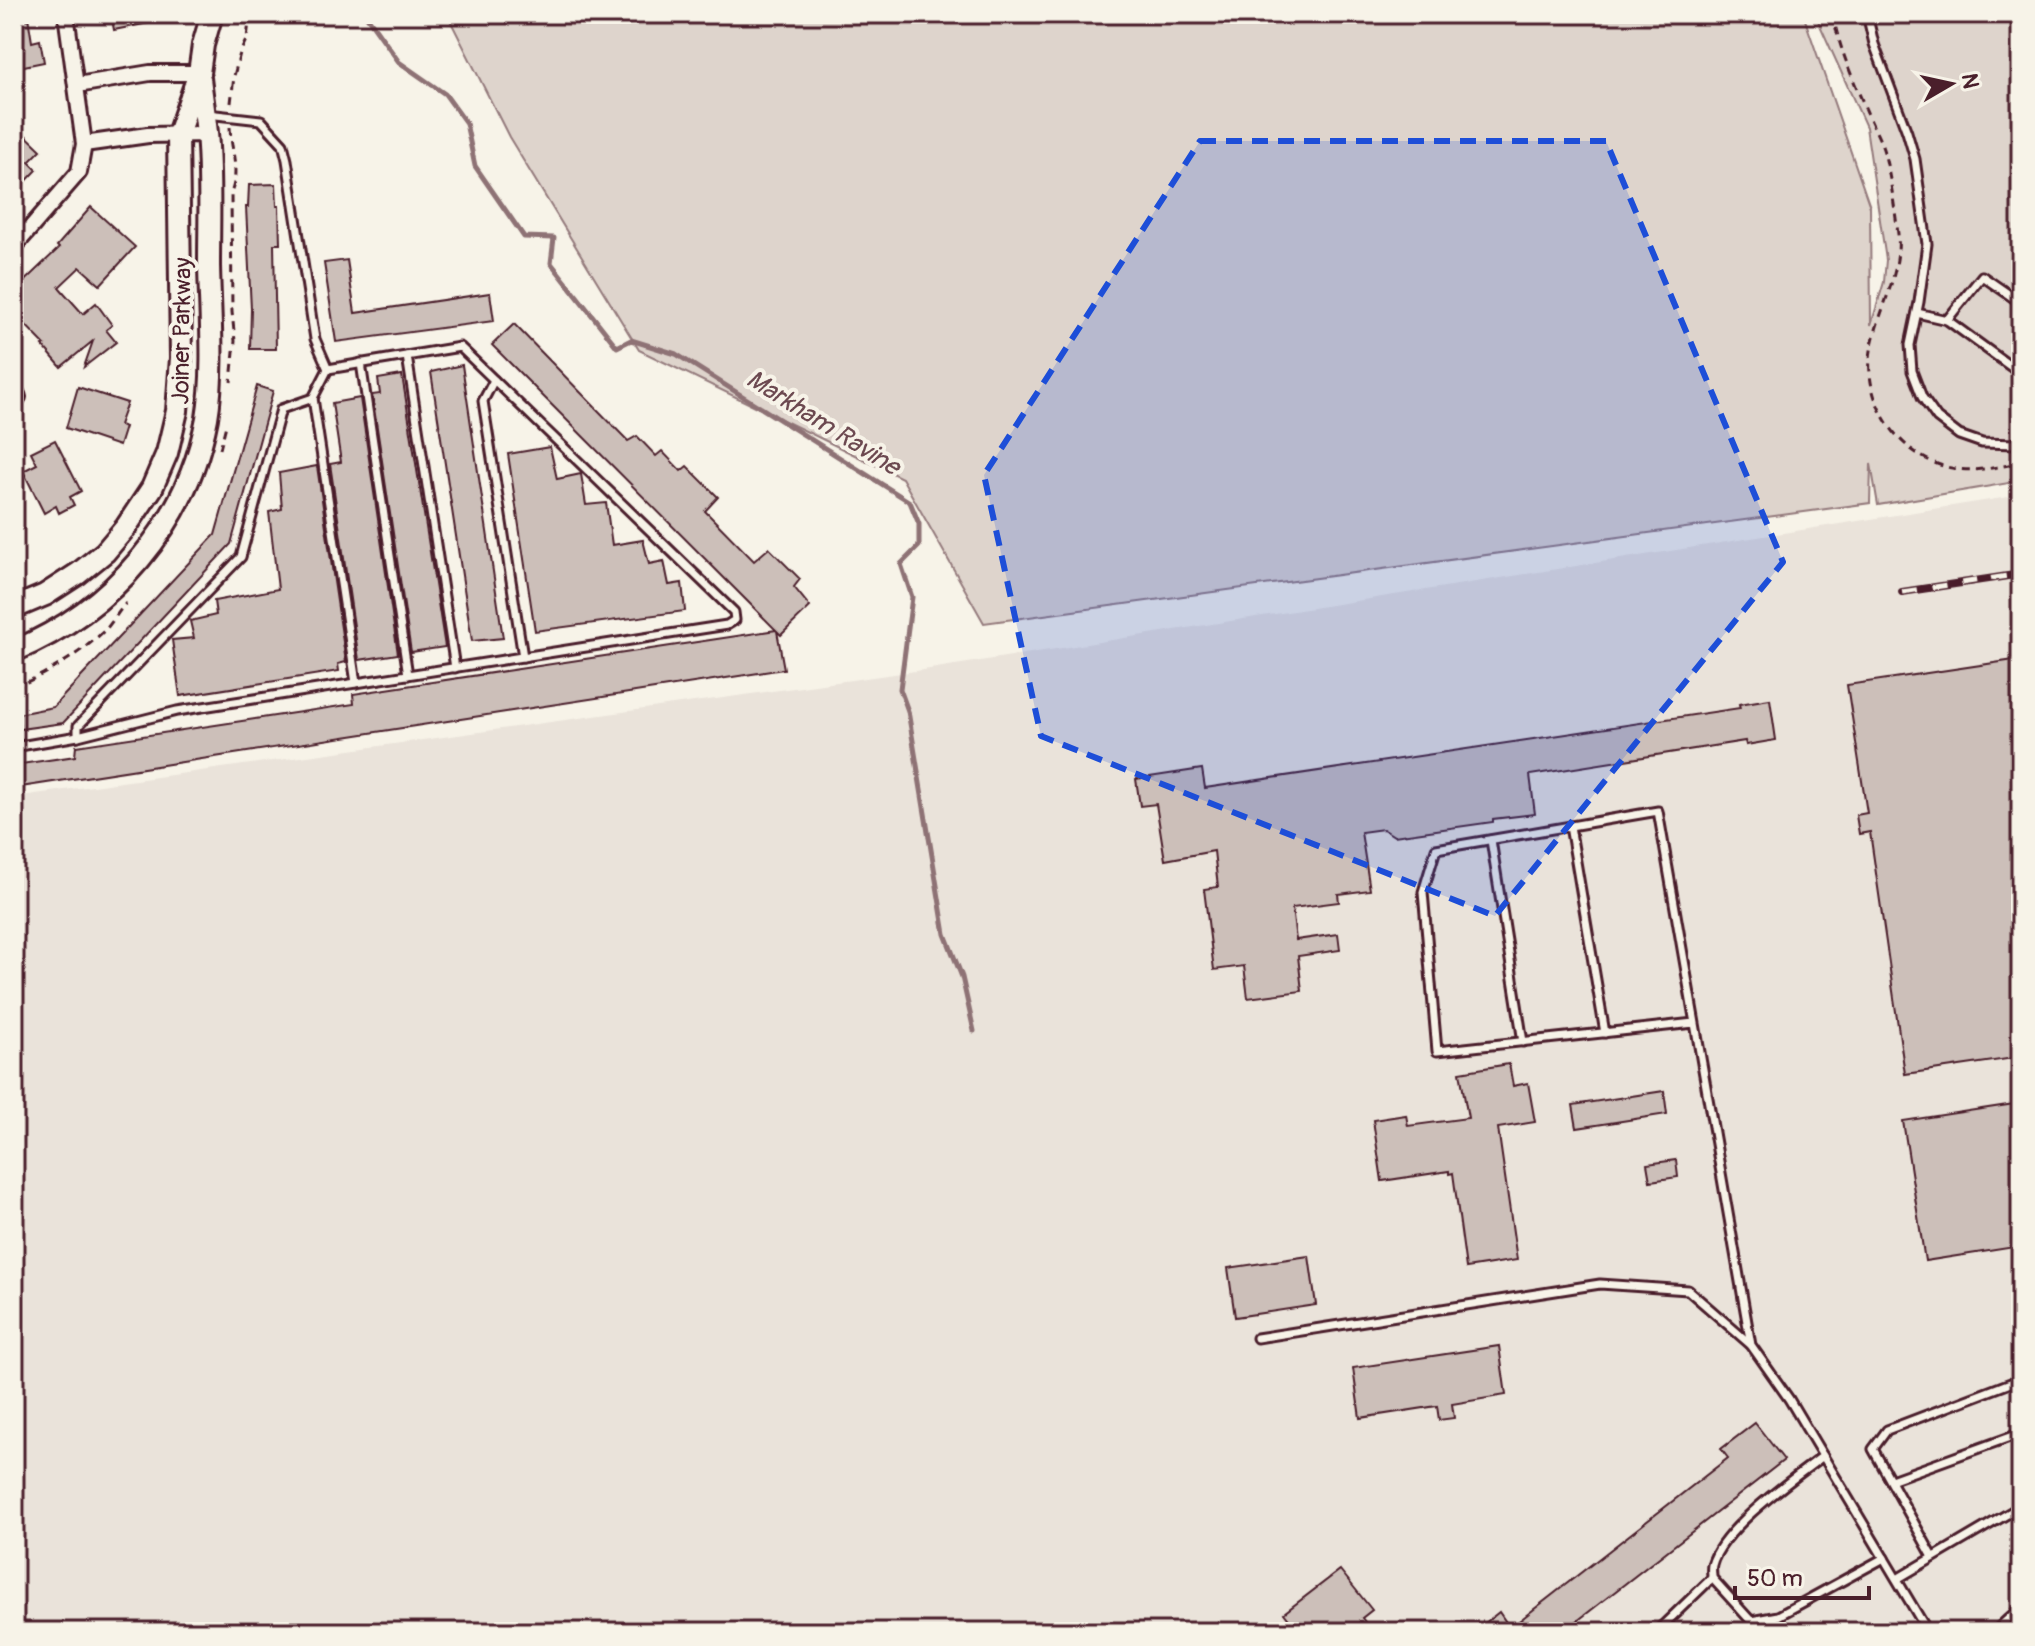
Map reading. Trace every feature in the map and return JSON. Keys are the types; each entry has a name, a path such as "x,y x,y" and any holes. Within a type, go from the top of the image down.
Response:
{"street":[{"path":"14,247 79,172 84,144 66,14"},
{"name":"Joiner Parkway","path":"14,608 45,595 105,552 152,488 167,453 177,411 181,358 178,134 199,73 212,14"},
{"path":"77,85 150,73 199,73"},
{"name":"Joiner Parkway","path":"14,651 63,627 98,602 128,574 153,545 180,501 195,463 207,416 211,361 206,124 199,73"},
{"path":"84,144 178,134 206,124"}],"lane":[{"path":"1867,14 1874,44 1915,159 1927,244 1910,345 1912,371 1922,397 1937,418 1959,435 1982,443 2021,442"},
{"path":"206,124 230,115 261,120 283,144 315,339 328,369"},
{"path":"1947,320 1982,276 2021,303"},
{"path":"1917,313 1947,320 2021,374"},
{"path":"14,747 78,736 177,711 727,625 735,620 734,612 460,347 328,369"},
{"path":"407,356 455,668"},
{"path":"361,363 408,675"},
{"path":"328,369 313,398 356,683"},
{"path":"494,380 483,401 523,657"},
{"path":"78,736 78,726 241,557 281,409 313,398"},
{"path":"1694,1023 1437,1051 1423,892 1436,849 1658,811 1751,1345"},
{"path":"1570,826 1605,1033"},
{"path":"1491,840 1523,1042"},
{"path":"1257,1338 1600,1284 1688,1290 1751,1345 1789,1399 1928,1632"},
{"path":"1933,1557 1873,1449 1887,1430 2021,1379"},
{"path":"1891,1480 2021,1433"},
{"path":"1656,1632 1712,1578 1713,1564 1725,1542 1751,1512 1823,1456"},
{"path":"1897,1579 2021,1506"},
{"path":"1712,1578 1751,1621 1778,1616 1884,1558"},
{"path":"1994,1632 2021,1607"}],"path":[{"path":"231,193 235,163 230,139 234,76 247,38 250,14"},
{"path":"1833,14 1846,63 1885,155 1898,238 1896,262 1870,356 1870,373 1881,413 1895,435 1923,456 1943,466 1983,470 2021,462"}],"highlighted area":[{"path":"1200,141 1606,141 1783,562 1495,916 1041,736 984,475"}],"shaded area":[{"path":"447,14 1803,14 1870,207 1871,325 1884,282 1886,260 1866,127 1815,14 2021,14 2021,481 1878,505 1871,464 1870,503 984,623 902,478 639,350 509,137"},
{"path":"2021,495 2021,1632 14,1632 14,797 930,669"}],"building":[{"path":"111,14 159,14 159,21 114,30"},
{"path":"28,17 32,42 40,40 44,62 14,68 14,19"},
{"path":"14,124 41,150 29,162 37,170 14,194"},
{"path":"276,184 280,244 274,244 276,349 250,349 246,207 249,185"},
{"path":"91,207 135,247 100,285 80,267 59,287 83,314 96,303 112,325 106,330 116,342 84,367 93,341 61,367 14,313 22,305 14,296 14,291 59,248 57,246"},
{"path":"347,260 355,313 490,293 494,321 336,342 324,263"},
{"path":"514,324 628,441 637,436 656,456 662,451 681,471 687,466 718,497 705,511 754,561 769,548 800,579 794,587 810,607 781,635 777,631 784,669 14,788 14,765 75,756 76,746 354,704 353,694 776,630 492,345"},
{"path":"462,365 503,638 472,641 431,372"},
{"path":"402,375 445,647 411,652 372,395 380,394 378,379"},
{"path":"257,386 273,391 231,544 63,723 20,729 18,714 53,707 215,535"},
{"path":"78,387 127,403 119,425 125,427 119,446 66,428"},
{"path":"360,398 398,654 359,660 330,464 341,462 332,403"},
{"path":"55,440 81,491 70,497 74,505 59,513 56,506 44,513 23,471 37,464 31,452"},
{"path":"550,447 557,479 581,474 586,505 606,503 612,545 643,540 649,564 664,561 669,585 682,583 685,611 535,631 508,454"},
{"path":"317,466 346,662 338,664 339,671 180,696 172,640 194,638 190,621 216,615 214,601 278,589 269,512 282,509 279,473"},
{"path":"2021,659 2021,1057 1905,1074 1870,832 1859,834 1856,815 1867,813 1847,685"},
{"path":"1770,699 1776,740 1746,745 1745,741 1530,775 1535,814 1394,836 1383,829 1361,832 1370,890 1338,894 1339,902 1292,908 1296,940 1338,934 1340,950 1298,956 1302,991 1248,998 1244,966 1214,970 1204,889 1218,887 1214,851 1165,860 1156,804 1140,806 1136,779 1202,769 1205,788 1740,708 1739,704"},
{"path":"1509,1064 1513,1086 1528,1083 1535,1122 1498,1128 1517,1260 1466,1268 1453,1173 1449,1174 1449,1171 1382,1181 1373,1120 1406,1115 1408,1126 1468,1118 1460,1072"},
{"path":"1664,1091 1667,1114 1577,1128 1573,1105"},
{"path":"2021,1103 2021,1246 1925,1261 1903,1121"},
{"path":"1676,1160 1678,1177 1650,1181 1647,1164"},
{"path":"1309,1256 1316,1305 1235,1317 1228,1268"},
{"path":"1499,1346 1506,1395 1452,1404 1454,1418 1439,1420 1437,1406 1360,1418 1353,1368"},
{"path":"1755,1423 1784,1460 1563,1632 1474,1632 1499,1612 1510,1628 1728,1458 1721,1449"},
{"path":"1340,1570 1372,1610 1362,1618 1373,1632 1299,1632 1284,1613"}],"waterway":[{"name":"Markham Ravine","path":"365,14 399,62 445,94 466,123 475,166 524,237 554,238 551,263 617,347 631,340 676,354 910,502 919,524 919,546 901,564 912,597 900,689 908,711 945,934 962,977 974,1031"}],"railway":[{"path":"1902,592 2021,574"}]}
